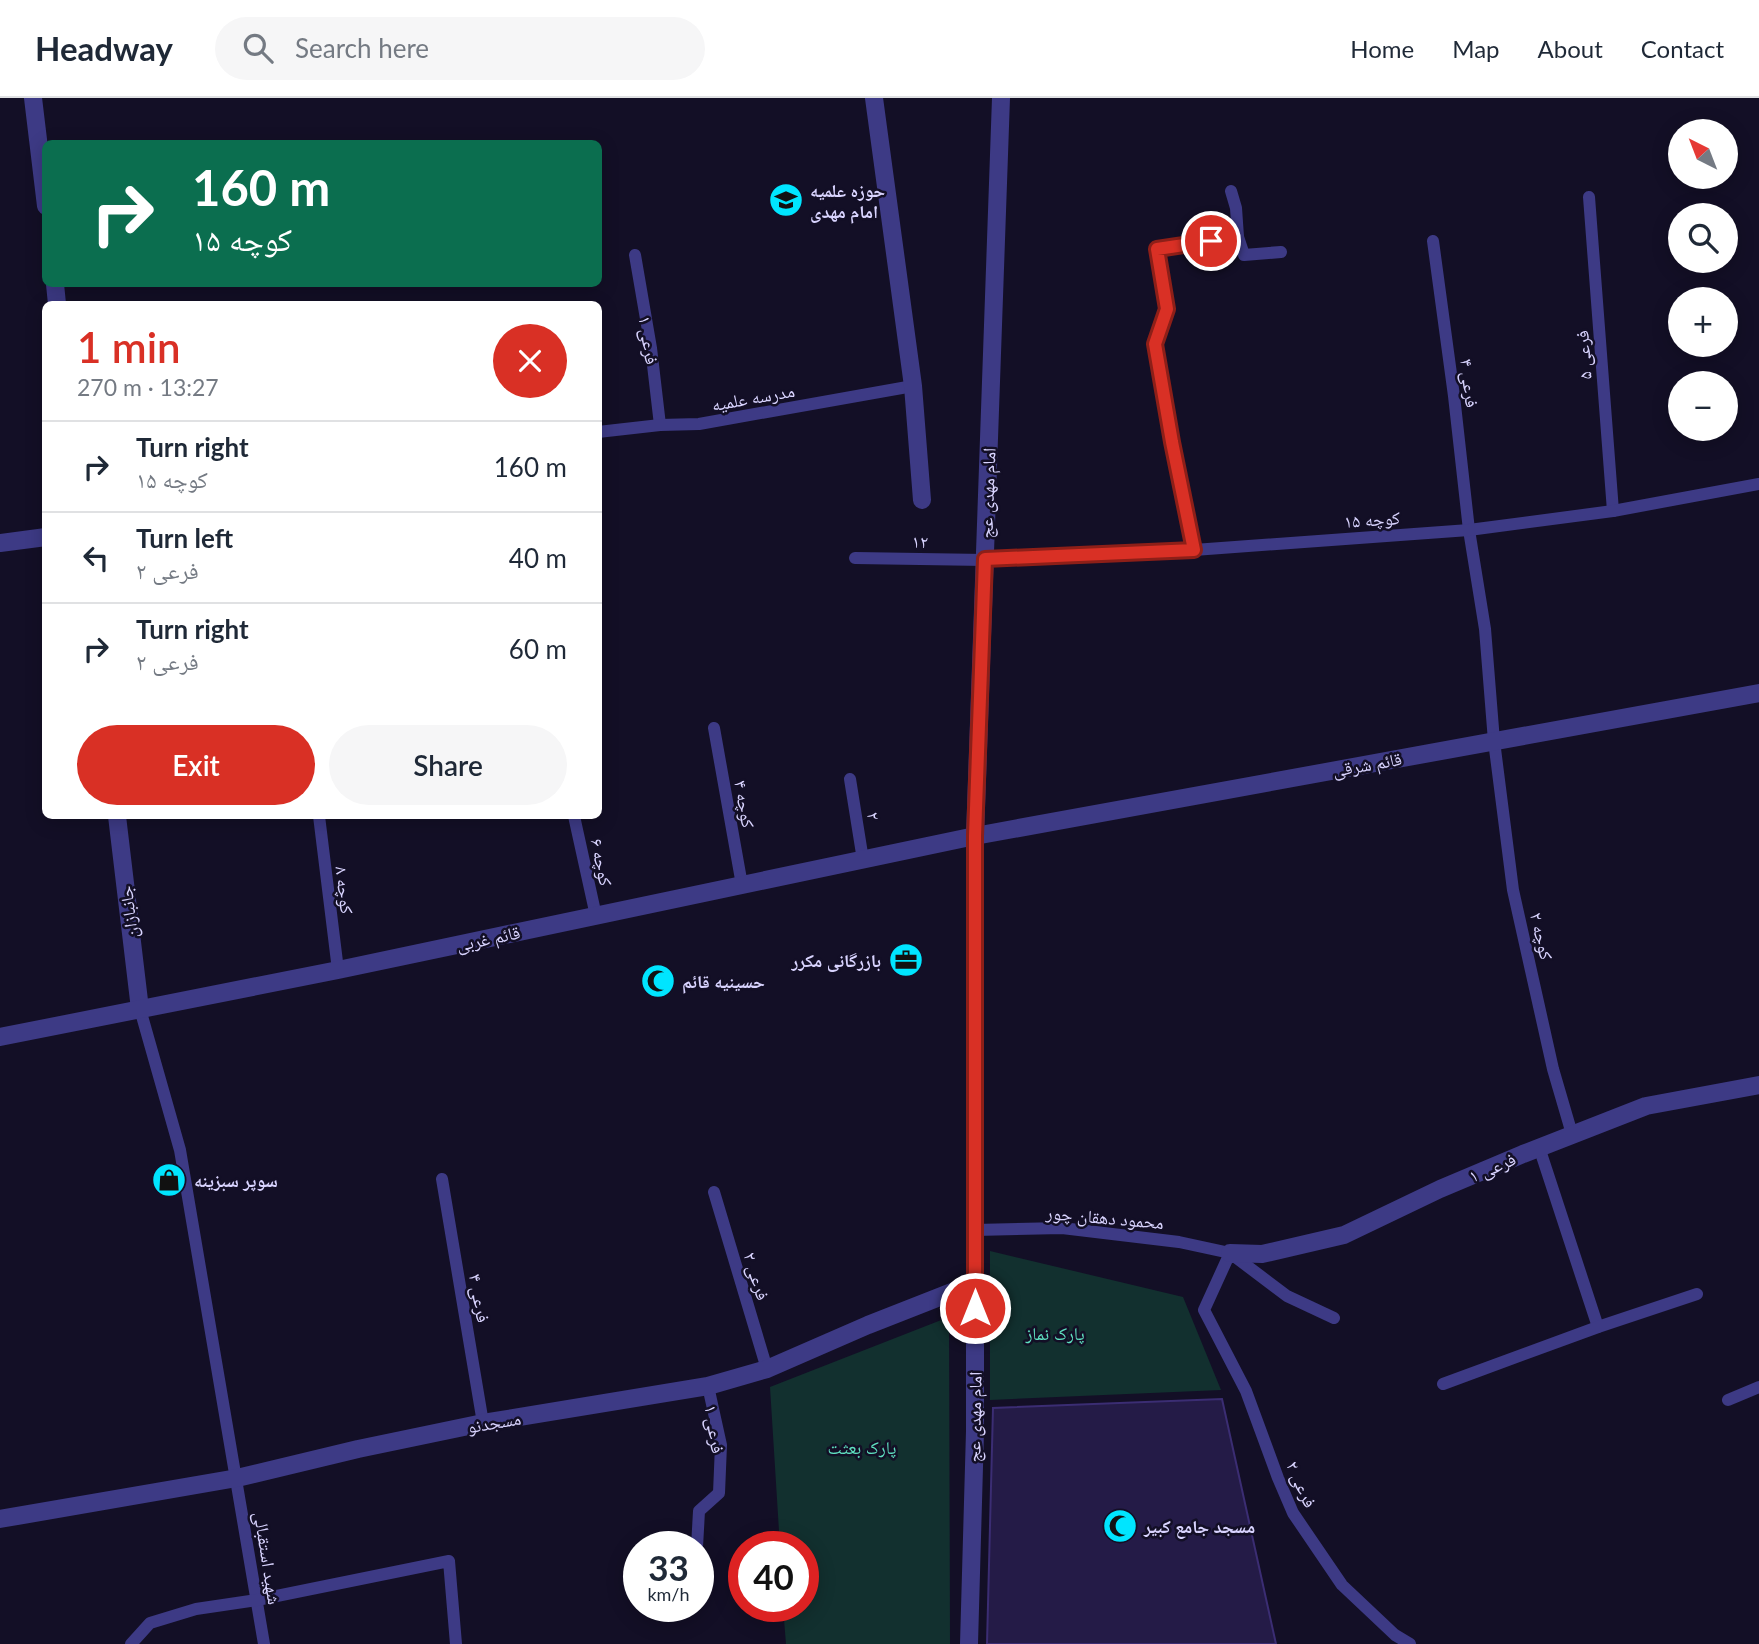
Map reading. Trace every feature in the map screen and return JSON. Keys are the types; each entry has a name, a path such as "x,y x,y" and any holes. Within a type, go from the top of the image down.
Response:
{"street":[{"path":"33,98 42,173"},
{"path":"874,98 913,386 922,500"},
{"name":"امام مهدی عج","path":"969,1644 975,1432 975,836 1001,98"},
{"path":"0,543 42,538"},
{"name":"قائم شرقی","path":"975,836 1759,693"},
{"name":"جانبازان","path":"117,819 140,1009"},
{"name":"قائم غربی","path":"0,1037 338,970 975,836"},
{"name":"فرعی ۱","path":"1230,1253 1262,1254 1343,1235 1440,1189 1646,1106 1759,1086"},
{"name":"مسجدنو","path":"0,1519 237,1478 483,1423 708,1386 767,1369 975,1283"}],"lane":[{"path":"1231,191 1236,208 1238,237 1244,256 1281,252"},
{"name":"فرعی ۵","path":"1589,197 1613,511"},
{"path":"1194,550 1155,344 1167,309 1157,249 1238,237"},
{"name":"فرعی ۴","path":"1433,241 1469,530 1485,629 1494,741"},
{"name":"فرعی ۱","path":"635,255 651,348 660,425"},
{"name":"مدرسه علمیه","path":"602,432 699,424 913,386"},
{"name":"کوچه ۱۵","path":"985,559 1194,550 1469,530 1613,511 1759,484"},
{"name":"۱۲","path":"855,558 985,559"},
{"name":"کوچه ۴","path":"714,728 741,885"},
{"name":"کوچه ۲","path":"1494,741 1513,890 1553,1069 1572,1134"},
{"name":"۲","path":"850,779 863,860"},
{"name":"کوچه ۸","path":"319,819 338,970"},
{"name":"کوچه ۶","path":"575,819 596,916"},
{"name":"شهید استقبالی","path":"140,1009 180,1150 264,1644"},
{"path":"1539,1147 1598,1327"},
{"name":"فرعی ۴","path":"442,1179 483,1423"},
{"name":"فرعی ۲","path":"714,1192 767,1369"},
{"name":"محمود دهقان چور","path":"975,1230 1062,1228 1179,1242 1230,1253"},
{"path":"1230,1253 1287,1296 1334,1318"},
{"name":"فرعی ۲","path":"1230,1253 1204,1310 1246,1391 1293,1513 1342,1585 1395,1635 1410,1644"},
{"path":"1443,1384 1697,1294"},
{"name":"فرعی ۱","path":"698,1531 699,1511 719,1493 721,1445 708,1386"},
{"path":"1728,1400 1759,1387"},
{"path":"131,1644 150,1623 196,1609 257,1600 449,1562 456,1644"}],"green space":[{"name":"پارک نماز","path":"990,1251 1183,1297 1221,1390 990,1400"},
{"name":"پارک بعثت","path":"949,1317 950,1644 786,1644 784,1622 819,1622 819,1531 779,1531 770,1387"}],"building":[{"name":"مسجد جامع کبیر","path":"1222,1399 1276,1644 987,1644 993,1408"}],"place":[{"name":"حوزه علمیه امام مهدی","path":"786,200"},
{"name":"بازرگانی مکرر","path":"906,960"},
{"name":"حسینیه قائم","path":"658,981"},
{"name":"سوپر سبزینه","path":"169,1180"},
{"name":"مسجد جامع کبیر","path":"1120,1526"}],"route":[{"path":"975,1308 975,836 985,559 1194,550 1155,344 1167,309 1157,249 1211,241"}]}
